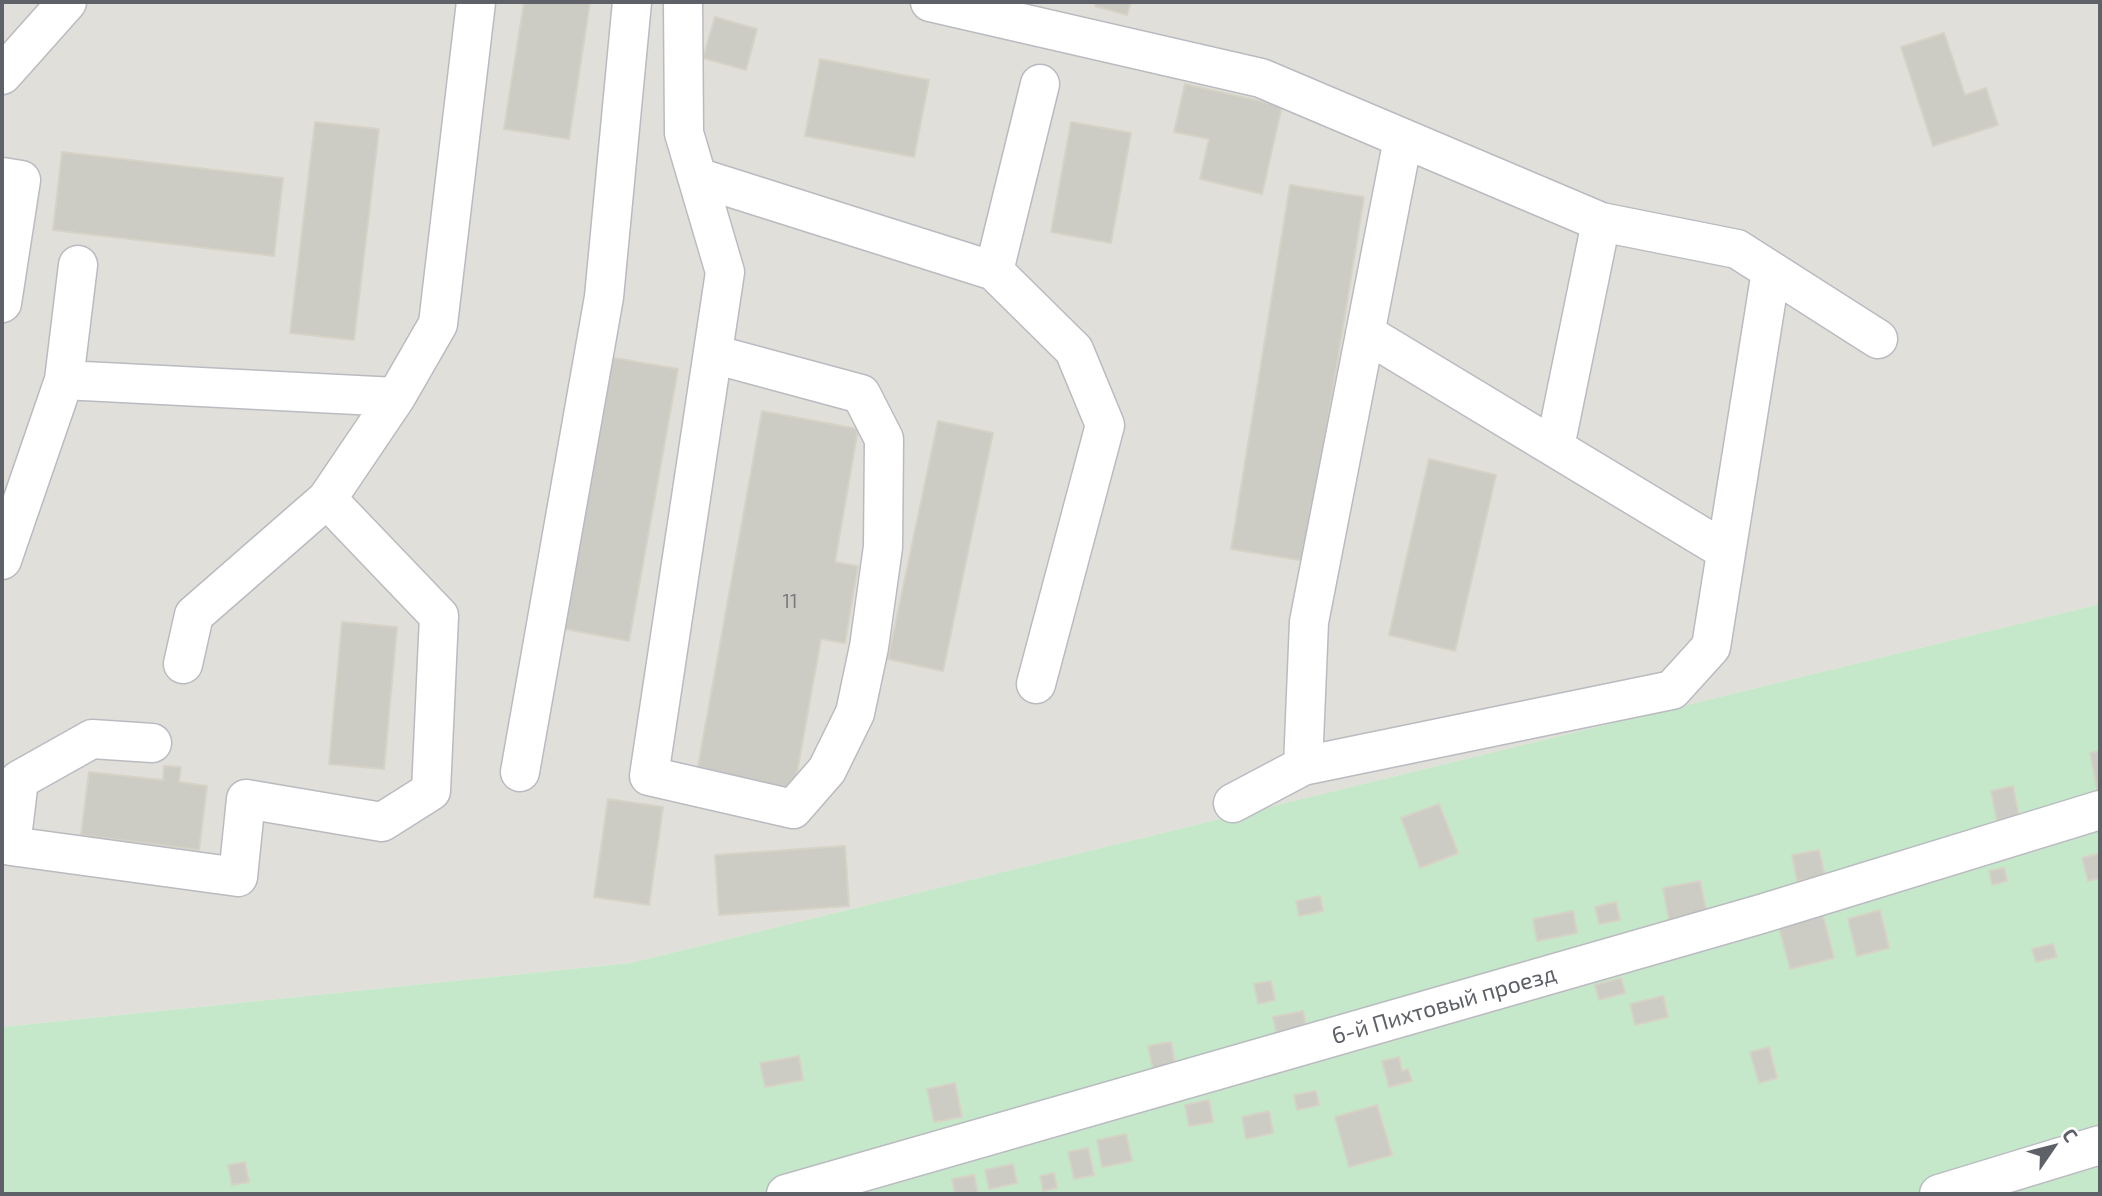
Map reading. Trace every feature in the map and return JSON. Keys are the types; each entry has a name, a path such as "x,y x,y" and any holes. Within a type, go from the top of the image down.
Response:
{"lane":[{"path":"2,75 67,2"},
{"path":"183,664 194,615 327,499 396,397 438,324 476,2"},
{"path":"520,772 604,297 632,2"},
{"path":"683,2 684,133 725,272 649,776 793,809 827,770 855,712 869,647 883,547 884,439 861,394 713,354"},
{"path":"930,2 1261,78 1601,222 1737,249 1878,339"},
{"path":"994,271 1040,84"},
{"path":"1303,766 1308,622 1403,139"},
{"path":"2,177 21,180 2,303"},
{"path":"697,177 994,271 1074,349 1105,425 1036,684"},
{"path":"1555,447 1601,222"},
{"path":"2,560 64,380 78,265"},
{"path":"1233,803 1303,766 1672,690 1711,647 1771,271"},
{"path":"1365,333 1726,551"},
{"path":"64,380 396,397"},
{"path":"152,743 92,739 10,778 11,846 238,877 246,799 382,822 431,791 439,616 327,499"},
{"name":"6-й Пихтовый проезд","path":"786,1194 1761,914 2100,810"},
{"path":"1939,1194 2100,1145"}],"shaded area":[{"path":"2,2 2100,2 2100,604 630,963 2,1027"}],"green space":[{"path":"2100,604 2100,1194 2,1194 2,1027 630,963"}],"building":[{"path":"524,2 590,2 569,139 504,129"},
{"path":"1096,2 1131,2 1127,15 1095,6"},
{"path":"715,17 757,29 746,70 703,58"},
{"path":"1944,33 1965,95 1986,88 1998,125 1933,146 1901,47"},
{"path":"820,59 929,80 914,157 805,136"},
{"path":"1185,84 1282,106 1262,194 1200,179 1209,139 1174,132"},
{"path":"315,122 379,129 354,340 290,333"},
{"path":"1071,122 1131,133 1111,243 1051,232"},
{"path":"62,152 283,178 274,256 53,230"},
{"path":"1290,185 1364,197 1305,561 1231,549"},
{"path":"609,357 678,369 629,641 560,628"},
{"path":"762,411 858,429 835,562 858,566 845,643 821,639 794,789 697,772"},
{"path":"938,421 993,433 943,671 888,659"},
{"path":"1429,459 1496,475 1455,651 1389,635"},
{"path":"342,622 397,627 384,769 329,764"},
{"path":"2100,751 2100,794 2098,794 2090,753"},
{"path":"164,766 181,767 179,782 207,786 199,850 81,835 89,772 163,780"},
{"path":"2013,786 2020,821 1998,826 1991,791"},
{"path":"608,799 663,807 649,905 594,897"},
{"path":"1439,804 1458,853 1420,868 1401,818"},
{"path":"845,846 849,906 719,915 715,855"},
{"path":"1819,850 1825,876 1797,881 1792,855"},
{"path":"2100,853 2100,878 2088,881 2082,858"},
{"path":"2004,868 2007,881 1992,885 1989,871"},
{"path":"1700,881 1708,918 1670,926 1663,888"},
{"path":"1320,896 1323,911 1299,916 1296,901"},
{"path":"1616,902 1620,920 1599,924 1595,907"},
{"path":"1880,910 1889,948 1857,956 1848,919"},
{"path":"1573,911 1577,933 1537,941 1533,919"},
{"path":"1822,912 1834,958 1790,969 1778,924"},
{"path":"2053,944 2057,957 2036,962 2032,949"},
{"path":"1621,978 1625,993 1599,1000 1595,985"},
{"path":"1271,981 1275,1000 1258,1004 1254,984"},
{"path":"1663,996 1668,1017 1635,1025 1630,1004"},
{"path":"1303,1011 1308,1036 1278,1042 1273,1017"},
{"path":"1171,1042 1177,1074 1155,1079 1148,1046"},
{"path":"1769,1047 1777,1078 1759,1083 1750,1052"},
{"path":"799,1056 803,1080 765,1087 760,1063"},
{"path":"1399,1057 1402,1071 1408,1069 1412,1081 1389,1087 1382,1061"},
{"path":"955,1083 962,1117 934,1122 927,1089"},
{"path":"1316,1091 1319,1105 1297,1110 1294,1095"},
{"path":"1209,1100 1213,1122 1189,1126 1185,1105"},
{"path":"1377,1105 1392,1155 1349,1167 1335,1117"},
{"path":"1269,1111 1273,1133 1246,1139 1242,1117"},
{"path":"1126,1134 1132,1161 1102,1167 1097,1140"},
{"path":"1088,1148 1094,1175 1074,1179 1068,1152"},
{"path":"245,1162 249,1182 232,1185 228,1165"},
{"path":"1013,1164 1017,1183 989,1189 985,1170"},
{"path":"1054,1173 1057,1188 1043,1191 1040,1176"},
{"path":"974,1175 978,1194 955,1194 952,1179"}]}
